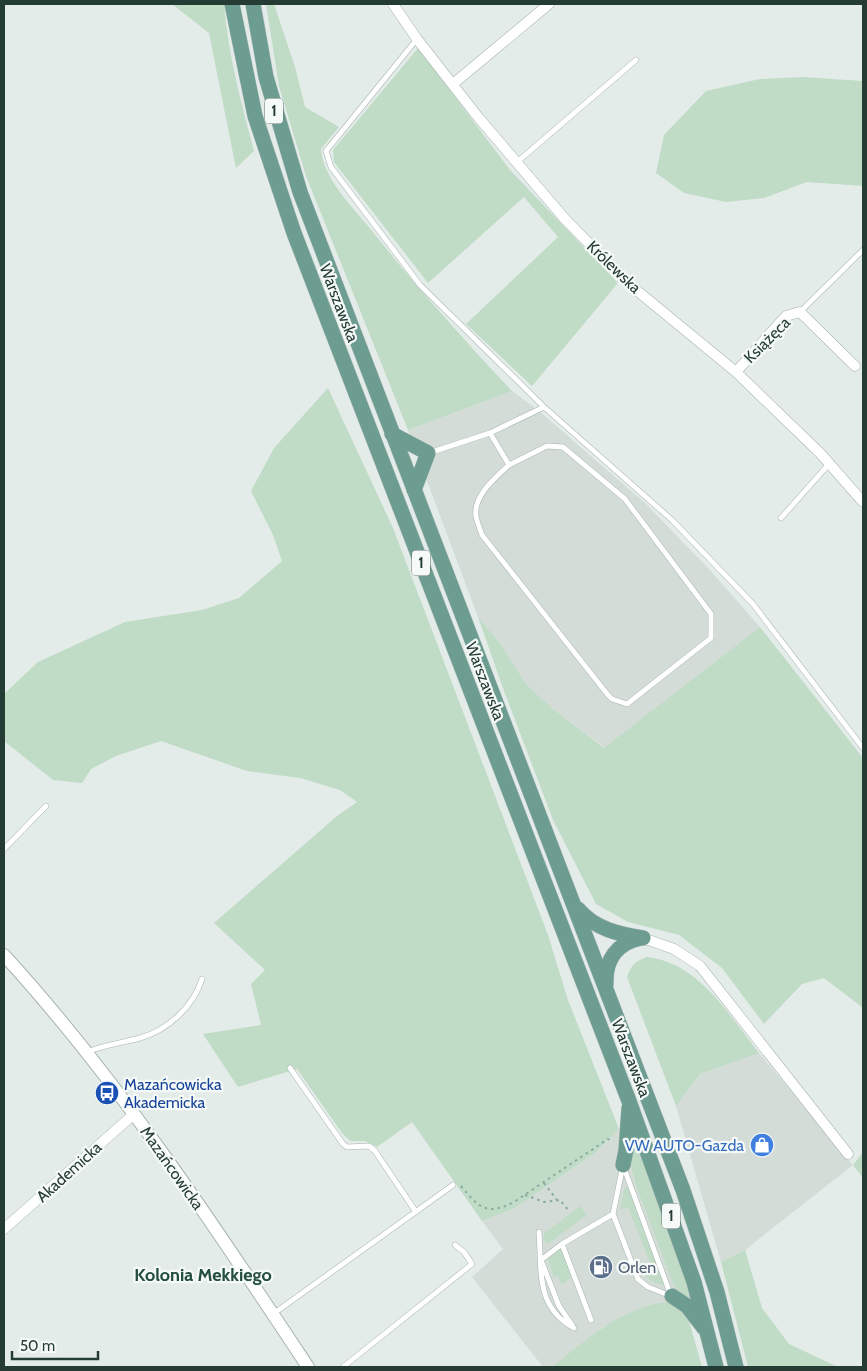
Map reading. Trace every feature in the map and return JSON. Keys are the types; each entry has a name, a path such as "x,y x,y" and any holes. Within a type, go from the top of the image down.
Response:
{"main road":[{"name":"Warszawska","path":"232,4 255,116 294,233 629,1101 679,1236 708,1333 716,1367"},
{"name":"Warszawska","path":"253,4 266,77 280,131 300,192 609,995 704,1248 736,1367"},
{"path":"392,434 428,453 414,490"},
{"path":"574,904 586,917 602,928 619,934 643,938"},
{"path":"609,995 606,975 612,956 624,944 643,938"},
{"path":"625,1158 629,1101"},
{"path":"672,1296 687,1306 708,1333"}],"street":[{"name":"Królewska","path":"393,4 417,39 516,163 565,219 629,284 736,372 829,463 863,502"},
{"path":"453,84 549,4"},
{"name":"Książęca","path":"736,372 786,316 800,312 855,366"},
{"path":"643,938 674,949 700,966 848,1154"},
{"name":"Mazańcowicka","path":"4,955 86,1052 134,1114 308,1367"},
{"name":"Akademicka","path":"4,1229 134,1114"}],"lane":[{"path":"417,39 326,151 331,167 420,285 544,407 672,520 753,604 863,748"},
{"path":"516,163 636,60"},
{"name":"Książęca","path":"800,312 863,250"},
{"path":"858,255 863,260"},
{"path":"428,453 490,433 544,407"},
{"path":"490,433 509,465"},
{"path":"547,446 563,447 625,499 710,614 711,638 627,704 612,699 482,535 475,514 478,500 490,482 509,465 547,446"},
{"path":"781,518 829,463"},
{"path":"4,849 46,806"},
{"path":"86,1052 98,1047 157,1032 188,1007 198,992 202,979"},
{"path":"290,1068 343,1144 347,1147 369,1146 375,1151 416,1212"},
{"path":"625,1158 613,1214 638,1279 648,1287 672,1296"},
{"path":"625,1158 672,1296"},
{"path":"273,1314 453,1185"},
{"path":"541,1260 562,1244 613,1214"},
{"path":"539,1232 541,1260 539,1274 551,1310 563,1322 574,1328 559,1306 550,1277 541,1260"},
{"path":"562,1244 590,1320"},
{"path":"343,1367 472,1264 464,1252 455,1245"}],"path":[{"path":"453,1185 457,1184 474,1203 498,1210 525,1195 608,1139 625,1158"},
{"path":"543,1183 548,1186 557,1200 564,1204 569,1211"},
{"path":"525,1195 544,1202 557,1200"}],"shaded area":[{"path":"512,391 538,410 645,503 708,568 760,627 605,748 553,709 526,684 500,643 478,617 408,430"},
{"path":"759,1053 853,1165 745,1250 721,1262 676,1106 700,1074"},
{"path":"619,1129 640,1167 686,1310 605,1326 552,1367 543,1367 472,1277 503,1249 482,1221 515,1208 595,1153"}],"green space":[{"path":"172,4 224,4 232,60 254,151 236,168 209,33"},
{"path":"266,4 274,4 295,67 305,107 339,127 321,149 323,160 332,181 421,290 512,391 408,430 306,176 279,86"},
{"path":"418,48 510,170 618,283 532,386 466,324 558,237 524,197 428,283 334,162 333,150"},
{"path":"802,77 863,81 863,186 807,182 764,198 726,202 684,193 656,173 664,135 706,91 760,79"},
{"path":"328,388 393,528 548,935 568,1000 619,1129 595,1153 515,1208 482,1221 412,1122 377,1147 365,1141 350,1141 342,1133 297,1069 238,1087 203,1034 261,1025 251,984 265,970 214,923 337,816 357,802 340,790 300,778 247,771 161,741 116,756 91,769 82,783 53,780 4,741 4,694 38,662 125,622 202,610 239,598 282,561 273,535 251,491 274,448"},
{"path":"478,617 500,643 526,684 553,709 604,748 760,627 863,758 863,1008 824,978 802,984 764,1024 722,968 679,935 628,922 596,904 553,820"},
{"path":"647,957 665,961 682,969 697,980 724,1008 759,1053 700,1074 676,1106 627,977 634,964"},
{"path":"634,1135 695,1305 674,1286 638,1191 631,1166"},
{"path":"863,1152 863,1178 853,1165"},
{"path":"628,1187 664,1285 653,1282 642,1273 642,1269 651,1265 628,1207 620,1210 624,1188"},
{"path":"580,1206 587,1215 549,1243 545,1242 543,1236 545,1233"},
{"path":"561,1248 571,1277 562,1285 558,1276 554,1277 548,1259"},
{"path":"745,1250 762,1308 789,1344 838,1367 748,1367 721,1262"},
{"path":"667,1302 686,1310 702,1367 552,1367 605,1326 635,1310"}],"place":[{"name":"Mazańcowicka Akademicka","path":"107,1093"},
{"name":"VW AUTO-Gazda","path":"762,1145"},
{"name":"Orlen","path":"601,1267"}],"district":[{"name":"Kolonia Mekkiego","path":"203,1275"}]}
